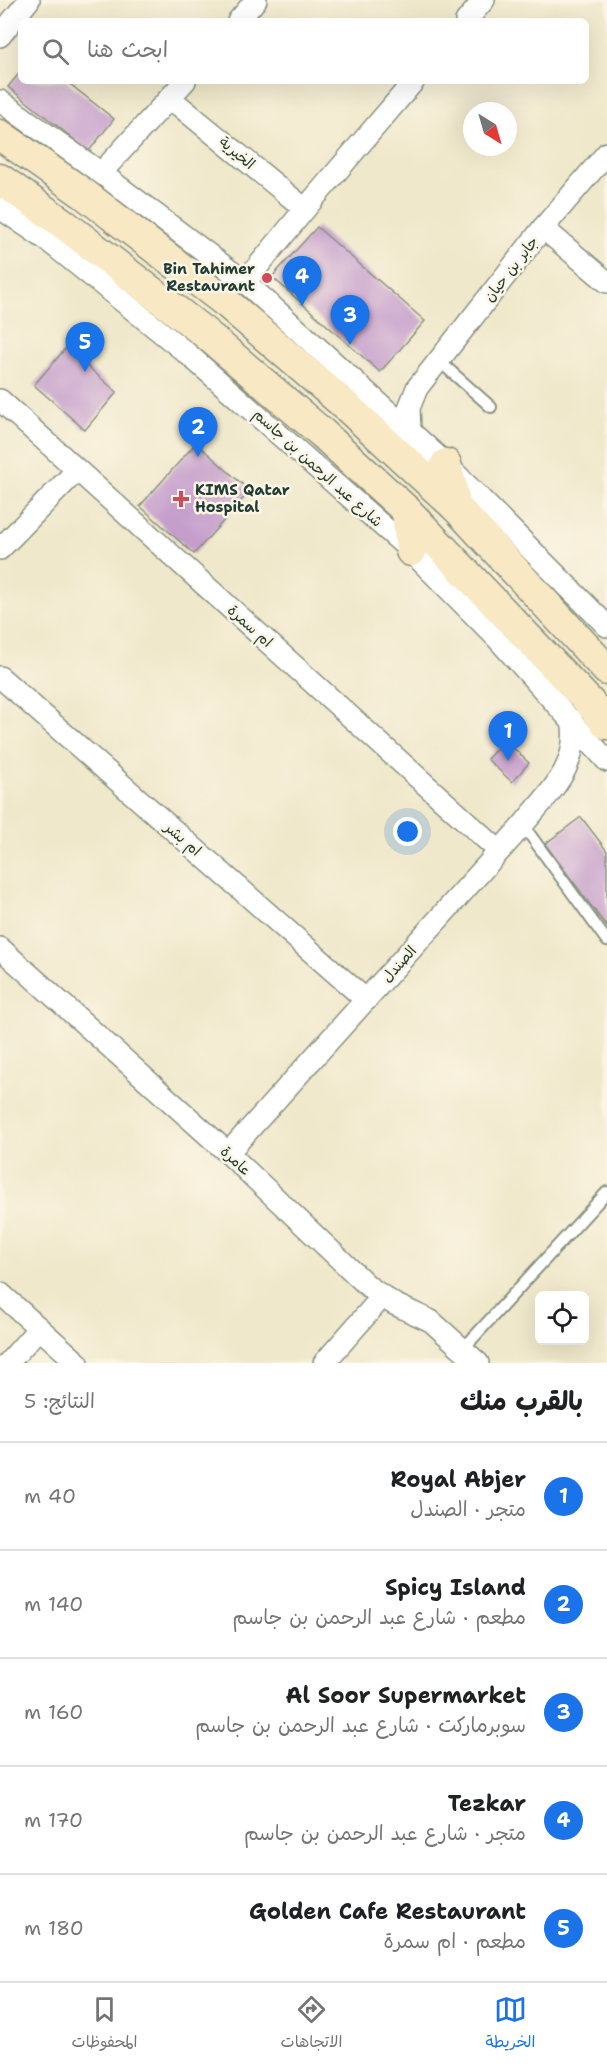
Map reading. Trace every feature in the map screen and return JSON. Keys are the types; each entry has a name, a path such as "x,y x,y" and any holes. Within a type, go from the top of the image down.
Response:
{"main road":[{"path":"0,135 84,194 228,304 345,405 456,507 607,670"},
{"name":"شارع عبد الرحمن بن جاسم","path":"0,179 61,222 205,333 322,433 407,511 607,723"},
{"path":"446,464 456,507"},
{"path":"407,511 411,551"}],"street":[{"path":"0,36 29,0"},
{"path":"241,18 256,0"},
{"path":"469,18 484,0"},
{"path":"101,173 182,84"},
{"path":"245,282 304,209 411,84"},
{"name":"الخيرية","path":"170,98 304,209"},
{"path":"0,101 101,173 245,282 446,464 607,626"},
{"name":"جابر بن حيان","path":"410,431 408,408 417,388 543,228 607,153"},
{"name":"شارع عبد الرحمن بن جاسم","path":"0,207 47,240 189,354 411,551 496,637 607,760"},
{"path":"543,228 607,282"},
{"path":"366,392 392,396 417,388"},
{"name":"ام سمرة","path":"0,400 499,851"},
{"path":"0,549 77,470"},
{"name":"ام بشر","path":"0,677 366,1000"},
{"name":"الصندل","path":"228,1152 523,825 566,771 574,746 572,720"},
{"path":"566,771 591,765 607,768"},
{"name":"عامرة","path":"0,948 228,1152 382,1297 431,1321 470,1356"},
{"path":"0,1293 78,1363"},
{"path":"324,1363 382,1297"},
{"path":"8,1363 39,1328"}],"lane":[{"path":"438,360 490,407"},
{"path":"523,825 607,941"},
{"path":"470,1356 607,1192"}],"building":[{"path":"18,75 18,84 70,84 114,119 89,151 8,87"},
{"path":"317,227 425,321 380,372 272,277"},
{"path":"66,348 117,392 85,430 34,385"},
{"path":"196,443 250,491 194,554 140,506"},
{"path":"505,740 529,763 512,782 487,759"},
{"path":"581,817 607,851 607,927 545,844"}],"place":[{"name":"Bin Tahimer Restaurant","path":"267,278"},
{"name":"Tezkar","path":"302,306"},
{"name":"Al Soor Supermarket","path":"350,345"},
{"name":"Golden Cafe Restaurant","path":"85,372"},
{"name":"Spicy Island","path":"198,457"},
{"name":"KIMS Qatar Hospital","path":"181,499"},
{"name":"Royal Abjer","path":"508,761"}]}
